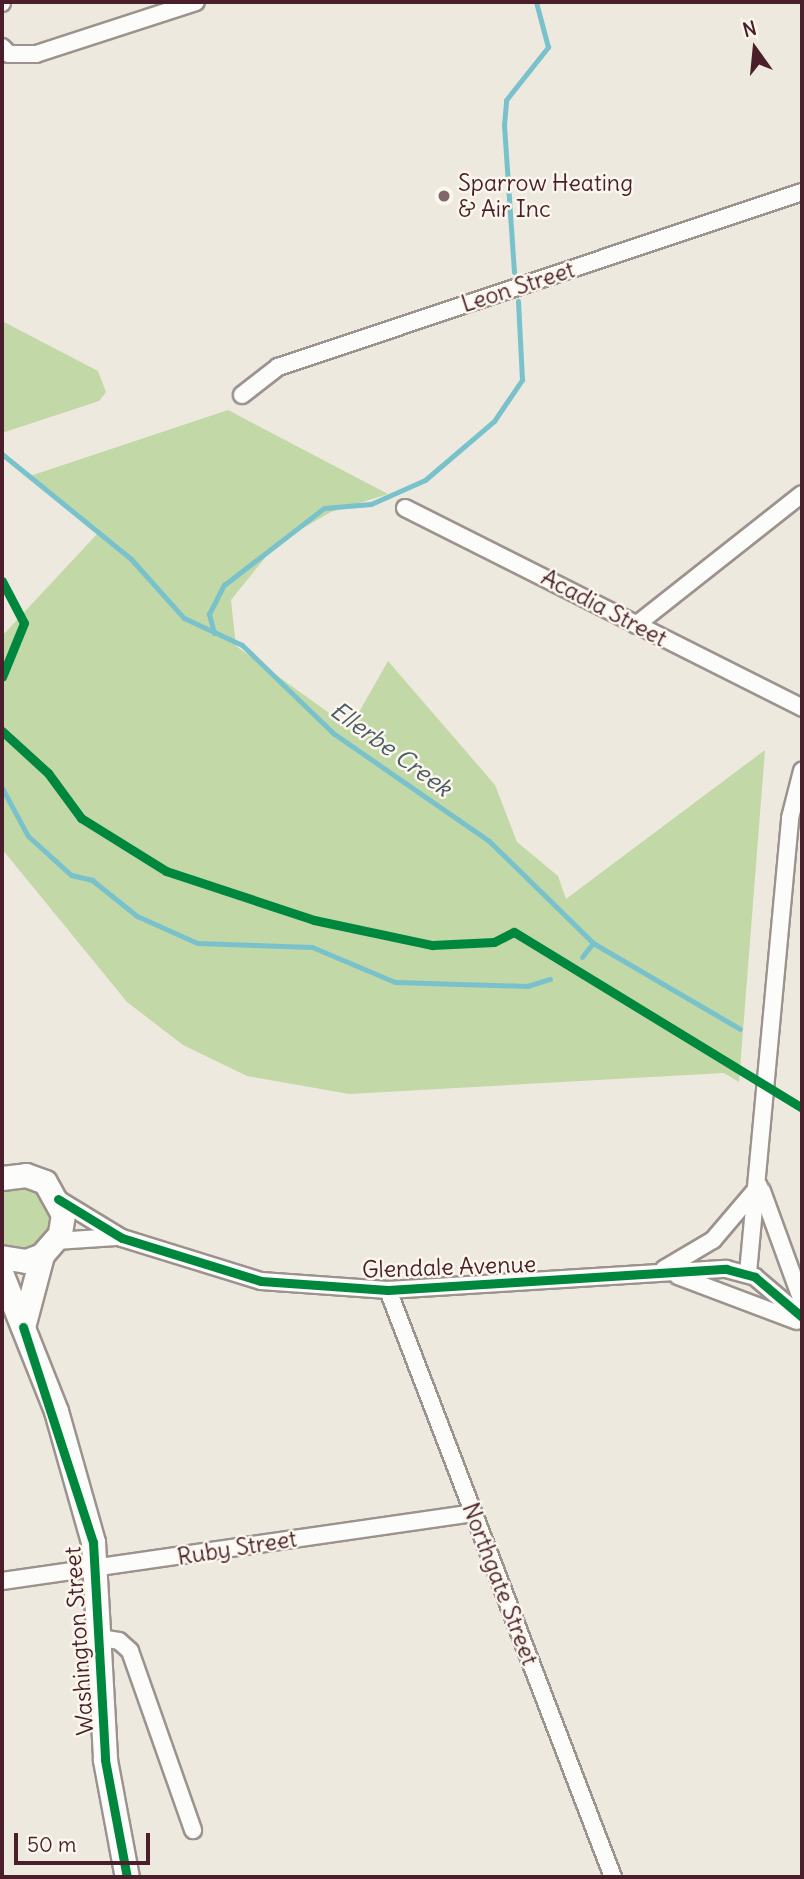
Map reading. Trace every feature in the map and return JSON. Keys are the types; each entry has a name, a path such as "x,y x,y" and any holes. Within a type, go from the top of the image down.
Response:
{"street":[{"path":"5,51 56,48 196,2"},
{"name":"Leon Street","path":"242,396 278,367 802,192"},
{"path":"636,625 802,494"},
{"name":"Acadia Street","path":"404,508 802,708"},
{"path":"802,771 790,818 760,1185 748,1273 802,1317"},
{"path":"7,1171 44,1182 58,1199 62,1223 49,1248 23,1327"},
{"path":"659,1271 713,1240 760,1185"},
{"path":"760,1185 802,1301"},
{"name":"Glendale Avenue","path":"58,1199 122,1237 261,1281 388,1290 659,1271 748,1273"},
{"name":"Glendale Avenue","path":"49,1248 122,1237"},
{"path":"2,1257 26,1261 49,1248"},
{"name":"Glendale Avenue","path":"659,1271 728,1290 802,1324"},
{"name":"Washington Street","path":"2,1275 84,1497 97,1569 106,1760 127,1877"},
{"name":"Northgate Street","path":"388,1290 613,1877"},
{"name":"Ruby Street","path":"2,1581 472,1513"},
{"path":"100,1638 119,1641 131,1651 193,1830"}],"green space":[{"path":"2,321 98,371 106,392 99,401 2,433"},
{"path":"228,410 388,494 331,512 277,543 231,600 236,646 350,728 388,661 495,785 517,842 558,876 566,899 765,750 739,1082 724,1073 349,1094 247,1076 183,1045 127,1002 2,849 2,636 98,533 27,477"},
{"path":"22,1182 45,1192 54,1227 34,1251 2,1250 2,1186"}],"waterway":[{"path":"514,272 504,125 506,100 548,47 536,2"},
{"path":"214,633 209,614 224,585 324,508 371,504 425,480 494,421 522,380 518,301"},
{"name":"Ellerbe Creek","path":"2,454 131,559 184,618 242,645 333,733 489,841 593,943 740,1029"},
{"path":"2,788 28,836 71,875 92,880 137,916 197,943 312,947 395,982 527,986 550,979"},
{"path":"582,957 593,943"}],"cycle path":[{"path":"2,581 24,623 2,677"},
{"path":"2,731 48,773 81,818 166,871 314,920 432,945 494,942 514,932 802,1108"},
{"path":"58,1199 122,1238 261,1281 388,1290 726,1269 755,1277 802,1317"},
{"path":"23,1327 93,1542 105,1760 127,1877"}],"place":[{"name":"Sparrow Heating & Air Inc","path":"444,196"}]}
